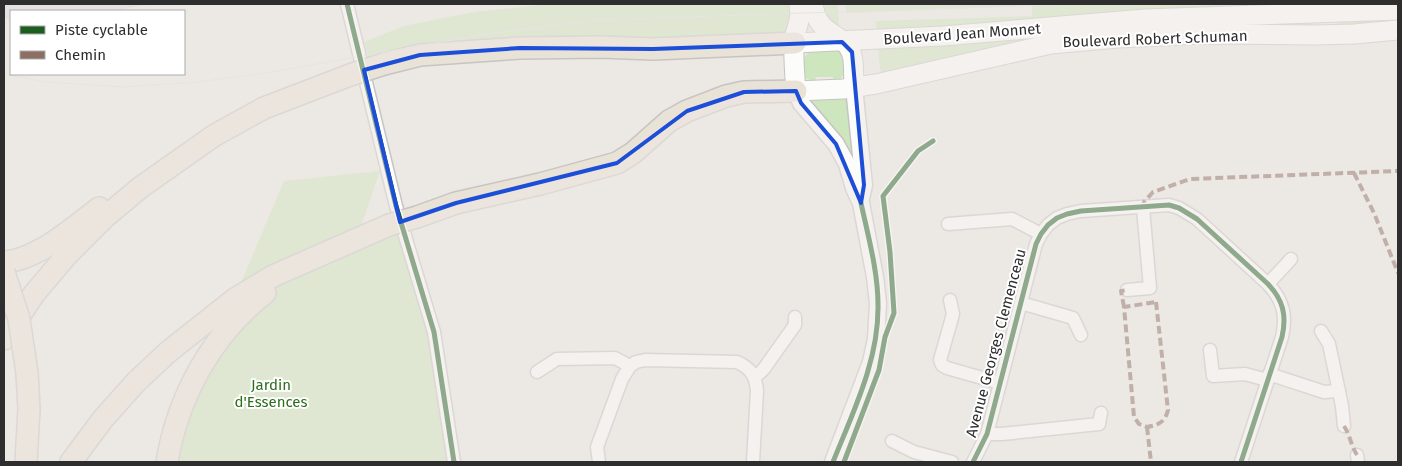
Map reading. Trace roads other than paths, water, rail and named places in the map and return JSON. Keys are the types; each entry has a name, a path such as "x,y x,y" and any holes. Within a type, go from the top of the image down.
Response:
{"highway":[{"path":"4,339 34,294 66,256 105,217 141,187 215,135 264,108 350,75 420,55 520,48 601,46 654,49 795,43"},
{"path":"71,462 103,418 136,382 168,352 235,299 274,276 389,225 456,203 540,184 617,163 668,122 687,111 719,99 744,92 796,90"},
{"path":"4,262 13,262 36,253 120,192 141,187"},
{"path":"166,462 174,426 196,374 231,324 252,303 294,268"},
{"path":"4,272 19,318 27,373 29,409 26,462"}],"main road":[{"path":"796,90 795,35 800,19 799,4"},
{"path":"813,4 815,16 821,25 852,52 854,87"},
{"name":"Boulevard Jean Monnet","path":"795,43 951,35 1145,19 1398,10"},
{"name":"Boulevard Robert Schuman","path":"796,90 876,84 1051,44 1118,38 1202,34 1315,35 1398,30"}],"street":[{"path":"348,4 396,206 434,332 454,462"},
{"path":"854,87 864,185 861,203"},
{"path":"796,90 801,103 836,144 847,164 854,188 861,203 876,277 878,320 871,362 833,462"},
{"name":"Avenue Georges Clemenceau","path":"972,462 987,434 1036,244 1041,234 1057,218 1067,214 1082,211 1169,206 1189,213 1198,219 1268,284 1276,293 1284,314 1282,337 1241,462"},
{"path":"1127,290 1150,288 1143,208"},
{"path":"948,224 1012,219 1041,234"},
{"path":"1268,284 1291,259"},
{"path":"950,300 953,314 940,360 942,365 1000,383"},
{"path":"1021,303 1073,318 1081,335"},
{"path":"754,377 763,370 794,325 795,317"},
{"path":"1320,331 1329,344 1342,406 1344,426"},
{"path":"1210,350 1213,376 1245,374 1268,377 1324,392 1339,391"},
{"path":"537,372 557,359 615,358 630,366"},
{"path":"599,462 597,447 622,379 630,366 645,360 737,362 745,365 754,377 757,391 753,462"},
{"path":"987,434 1099,424 1101,413"},
{"path":"892,441 914,452 952,462"}],"tram line":[{"path":"4,74 46,82 123,87 198,82 272,72 486,34 597,20 1073,4"}],"park label":[{"name":"Jardin d'Essences","path":"271,394"}]}
